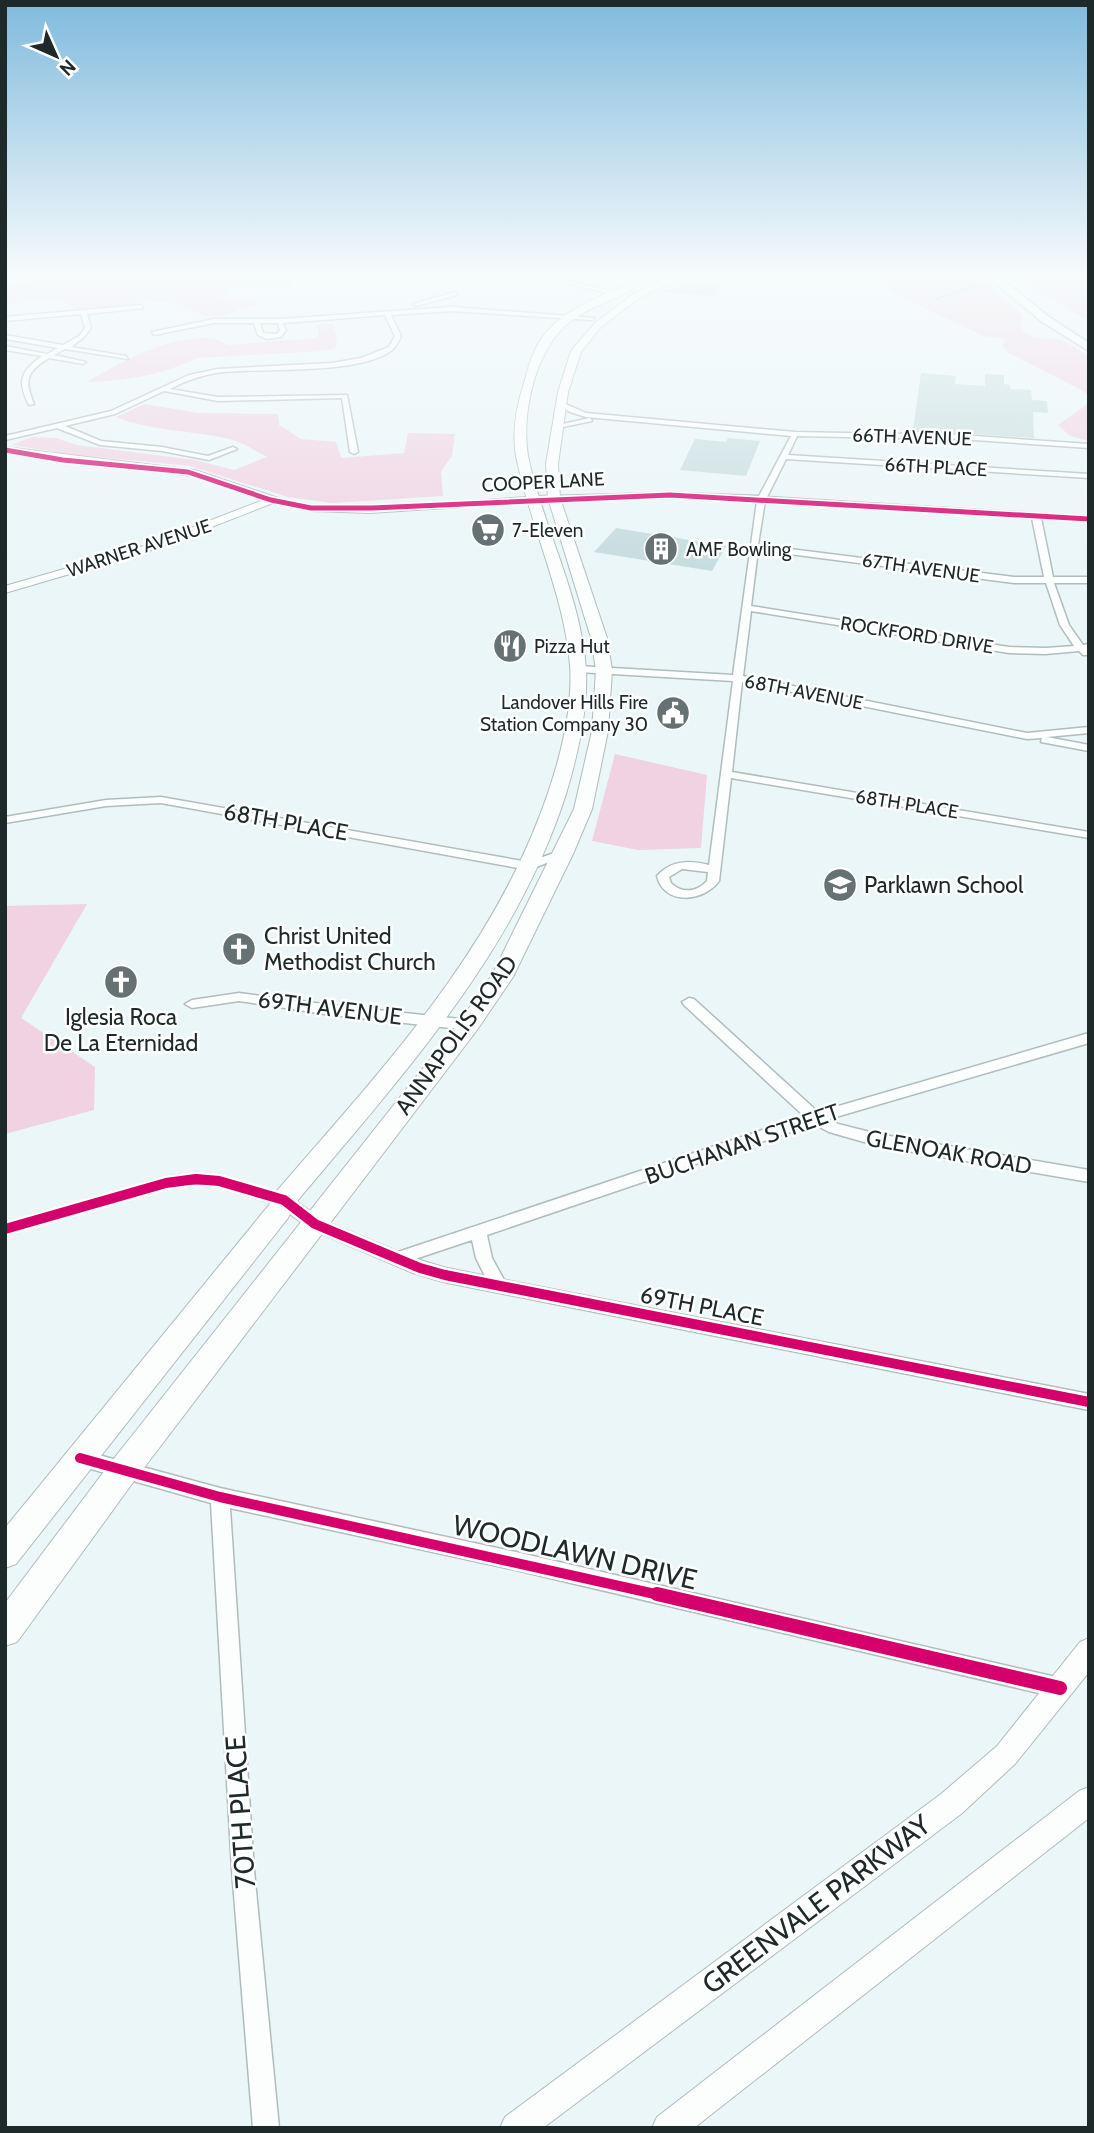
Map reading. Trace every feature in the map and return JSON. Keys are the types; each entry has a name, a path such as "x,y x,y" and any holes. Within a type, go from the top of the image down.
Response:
{"main road":[{"name":"ANNAPOLIS ROAD","path":"5,1553 230,1274 279,1211 284,1200 431,1021 487,940 530,866 544,834 563,774 575,711 578,669 570,618 521,454 524,405 534,371"},
{"name":"ANNAPOLIS ROAD","path":"5,1630 122,1471 469,1025 502,977 524,938 564,854 583,808 596,757 604,670 599,638 555,498 552,464 561,404 570,371"}],"street":[{"path":"15,376 21,371"},
{"path":"5,438 113,413 191,376 227,371"},
{"path":"161,389 218,399 345,396 354,452"},
{"path":"16,391 30,404"},
{"name":"66TH AVENUE","path":"561,404 586,415 795,434 916,434 1089,446"},
{"name":"66TH AVENUE","path":"558,426 588,420 724,431 735,429"},
{"path":"56,425 100,443 162,449 209,458 233,449"},
{"path":"714,870 762,498 795,434"},
{"name":"COOPER LANE","path":"5,450 64,460 188,472 295,506 346,509 670,495 762,498 1089,519"},
{"name":"66TH PLACE","path":"784,457 1089,476"},
{"name":"WARNER AVENUE","path":"5,590 151,547 271,500"},
{"path":"1036,516 1050,581 1068,630 1086,651"},
{"name":"67TH AVENUE","path":"754,547 991,577 1050,581 1089,580"},
{"name":"ROCKFORD DRIVE","path":"746,608 1009,650 1086,651"},
{"name":"68TH AVENUE","path":"578,669 737,678 1089,748"},
{"name":"68TH AVENUE","path":"1027,736 1089,730"},
{"name":"68TH PLACE","path":"726,775 1089,835"},
{"name":"68TH PLACE","path":"5,820 106,803 161,800 530,866 564,854"},
{"name":"69TH AVENUE","path":"192,1004 239,997 469,1025"},
{"name":"GLENOAK ROAD","path":"689,1002 815,1118 844,1132 1089,1176"},
{"name":"BUCHANAN STREET","path":"399,1258 815,1118 1089,1038"},
{"name":"69TH PLACE","path":"5,1229 156,1186 196,1179 236,1184 284,1200 315,1224 433,1272 1089,1402"},
{"path":"478,1232 484,1258 498,1285"},
{"name":"WOODLAWN DRIVE","path":"80,1458 220,1497 516,1561 1060,1688"},
{"name":"70TH PLACE","path":"220,1497 243,1870 266,2128"},
{"name":"GREENVALE PARKWAY","path":"516,2128 951,1804 1006,1755 1089,1651"},
{"path":"670,2127 1089,1801"}],"shaded area":[{"path":"108,371 165,371 144,376 88,382"},
{"path":"1043,371 1089,371 1089,396"},
{"path":"1089,403 1089,441 1070,436 1058,425"},
{"path":"144,404 198,413 278,414 279,425 301,439 336,442 341,458 404,453 408,433 455,434 452,456 441,471 443,496 332,503 288,497 190,466 69,454 12,445 32,437 56,438 77,445 195,460 234,470 267,457 233,440 145,426 116,417"},
{"path":"615,754 707,775 701,848 638,850 592,841"},
{"path":"87,904 21,1018 95,1067 94,1110 5,1134 5,906"}],"building":[{"path":"921,373 956,376 955,384 985,386 985,374 1004,375 1004,384 1010,385 1010,389 1031,390 1032,400 1047,401 1048,413 1033,412 1034,438 913,430"},
{"path":"728,438 760,441 746,476 680,470 695,439 726,442"},
{"name":"AMF Bowling","path":"616,528 726,546 712,571 594,552"},
{"name":"Pizza Hut","path":"523,638 527,652 497,655 494,640"}],"cycle path":[{"path":"5,450 63,460 188,472 271,500 311,508 372,508 670,495 1089,519"},
{"path":"5,1229 166,1183 196,1179 219,1181 284,1200 315,1224 420,1268 445,1275 1089,1402"},
{"path":"80,1458 220,1497 516,1561 1060,1688"}],"place":[{"name":"7-Eleven","path":"488,530"},
{"name":"AMF Bowling","path":"661,549"},
{"name":"Pizza Hut","path":"510,646"},
{"name":"Landover Hills Fire Station Company 30","path":"673,713"},
{"name":"Parklawn School","path":"840,885"},
{"name":"Christ United Methodist Church","path":"239,949"},
{"name":"Iglesia Roca De La Eternidad","path":"121,982"}]}
